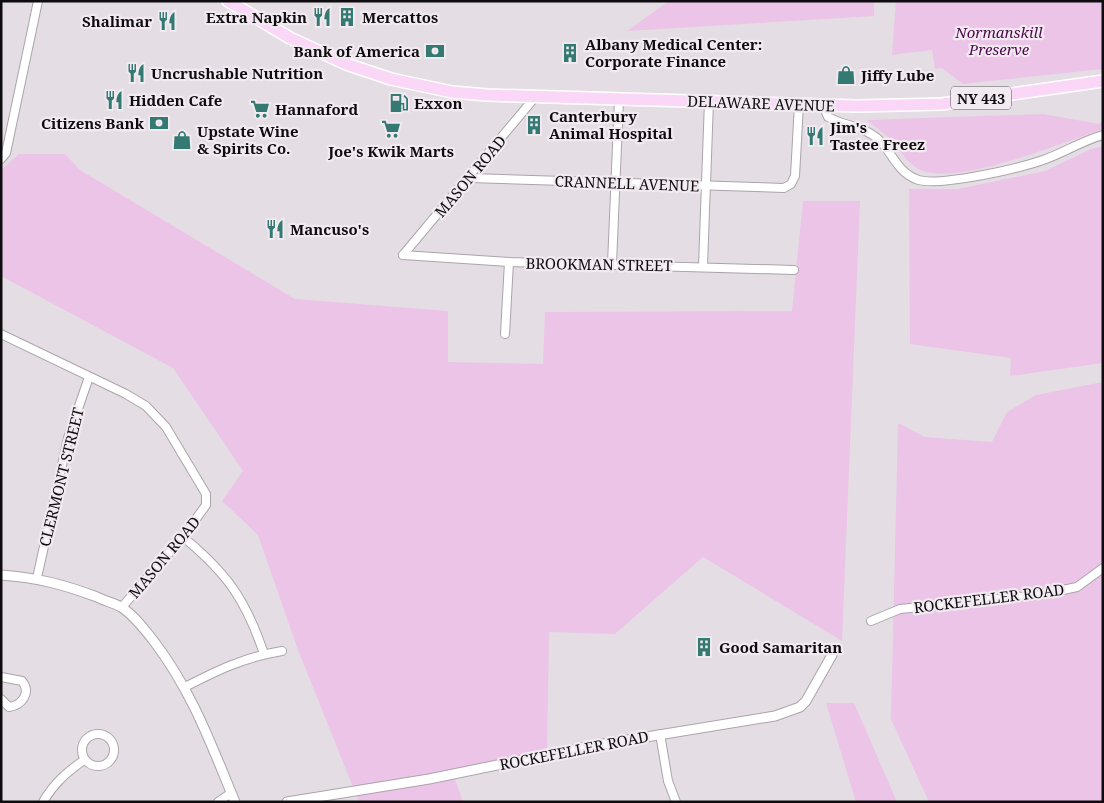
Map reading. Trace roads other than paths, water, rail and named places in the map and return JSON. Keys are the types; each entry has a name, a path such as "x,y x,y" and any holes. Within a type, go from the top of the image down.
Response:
{"main road":[{"name":"DELAWARE AVENUE","path":"236,2 315,51 367,72 454,92 823,105 942,104 1103,81"}],"street":[{"path":"3,156 38,1"},
{"name":"MASON ROAD","path":"403,255 470,178 536,96"},
{"path":"612,264 619,99"},
{"path":"703,266 709,102"},
{"name":"CRANNELL AVENUE","path":"470,178 784,188 791,184 795,176 799,104"},
{"path":"823,105 828,117 870,133 884,145 906,174 928,182 946,181 1036,163 1103,135"},
{"name":"BROOKMAN STREET","path":"403,255 508,262 794,270"},
{"path":"505,334 508,262"},
{"path":"1,334 89,377"},
{"name":"MASON ROAD","path":"89,377 126,394 156,414 206,494 206,505 183,537 122,607"},
{"name":"CLERMONT STREET","path":"38,578 68,438 89,377"},
{"path":"183,537 226,577 244,606 264,654"},
{"name":"ROCKEFELLER ROAD","path":"871,621 900,609 1039,595 1077,587 1103,568"},
{"path":"1,575 38,578 67,586 122,607 142,627 174,668 185,687 223,769 233,797 218,802"},
{"path":"185,687 222,668 264,654 282,651"},
{"name":"ROCKEFELLER ROAD","path":"287,802 429,778 660,734 775,716 790,711 806,701 832,654"},
{"path":"1,677 22,680 26,687 25,696 19,705 9,707 1,699"},
{"path":"660,734 668,781 676,802"},
{"path":"104,735 112,742 112,754 104,766 95,767 84,760 83,745 90,736 104,735"},
{"path":"43,802 54,785 84,760"}],"place":[{"name":"Extra Napkin","path":"322,17"},
{"name":"Mercattos","path":"347,17"},
{"name":"Shalimar","path":"167,21"},
{"name":"Bank of America","path":"435,51"},
{"name":"Albany Medical Center: Corporate Finance","path":"570,53"},
{"name":"Uncrushable Nutrition","path":"136,73"},
{"name":"Jiffy Lube","path":"846,75"},
{"name":"Hidden Cafe","path":"114,100"},
{"name":"Exxon","path":"399,103"},
{"name":"Hannaford","path":"260,109"},
{"name":"Citizens Bank","path":"159,123"},
{"name":"Canterbury Animal Hospital","path":"534,125"},
{"name":"Joe's Kwik Marts","path":"391,129"},
{"name":"Jim's Tastee Freez","path":"815,136"},
{"name":"Upstate Wine & Spirits Co.","path":"182,140"},
{"name":"Mancuso's","path":"275,229"},
{"name":"Good Samaritan","path":"704,647"}],"park label":[{"name":"Normanskill Preserve","path":"999,40"}]}
